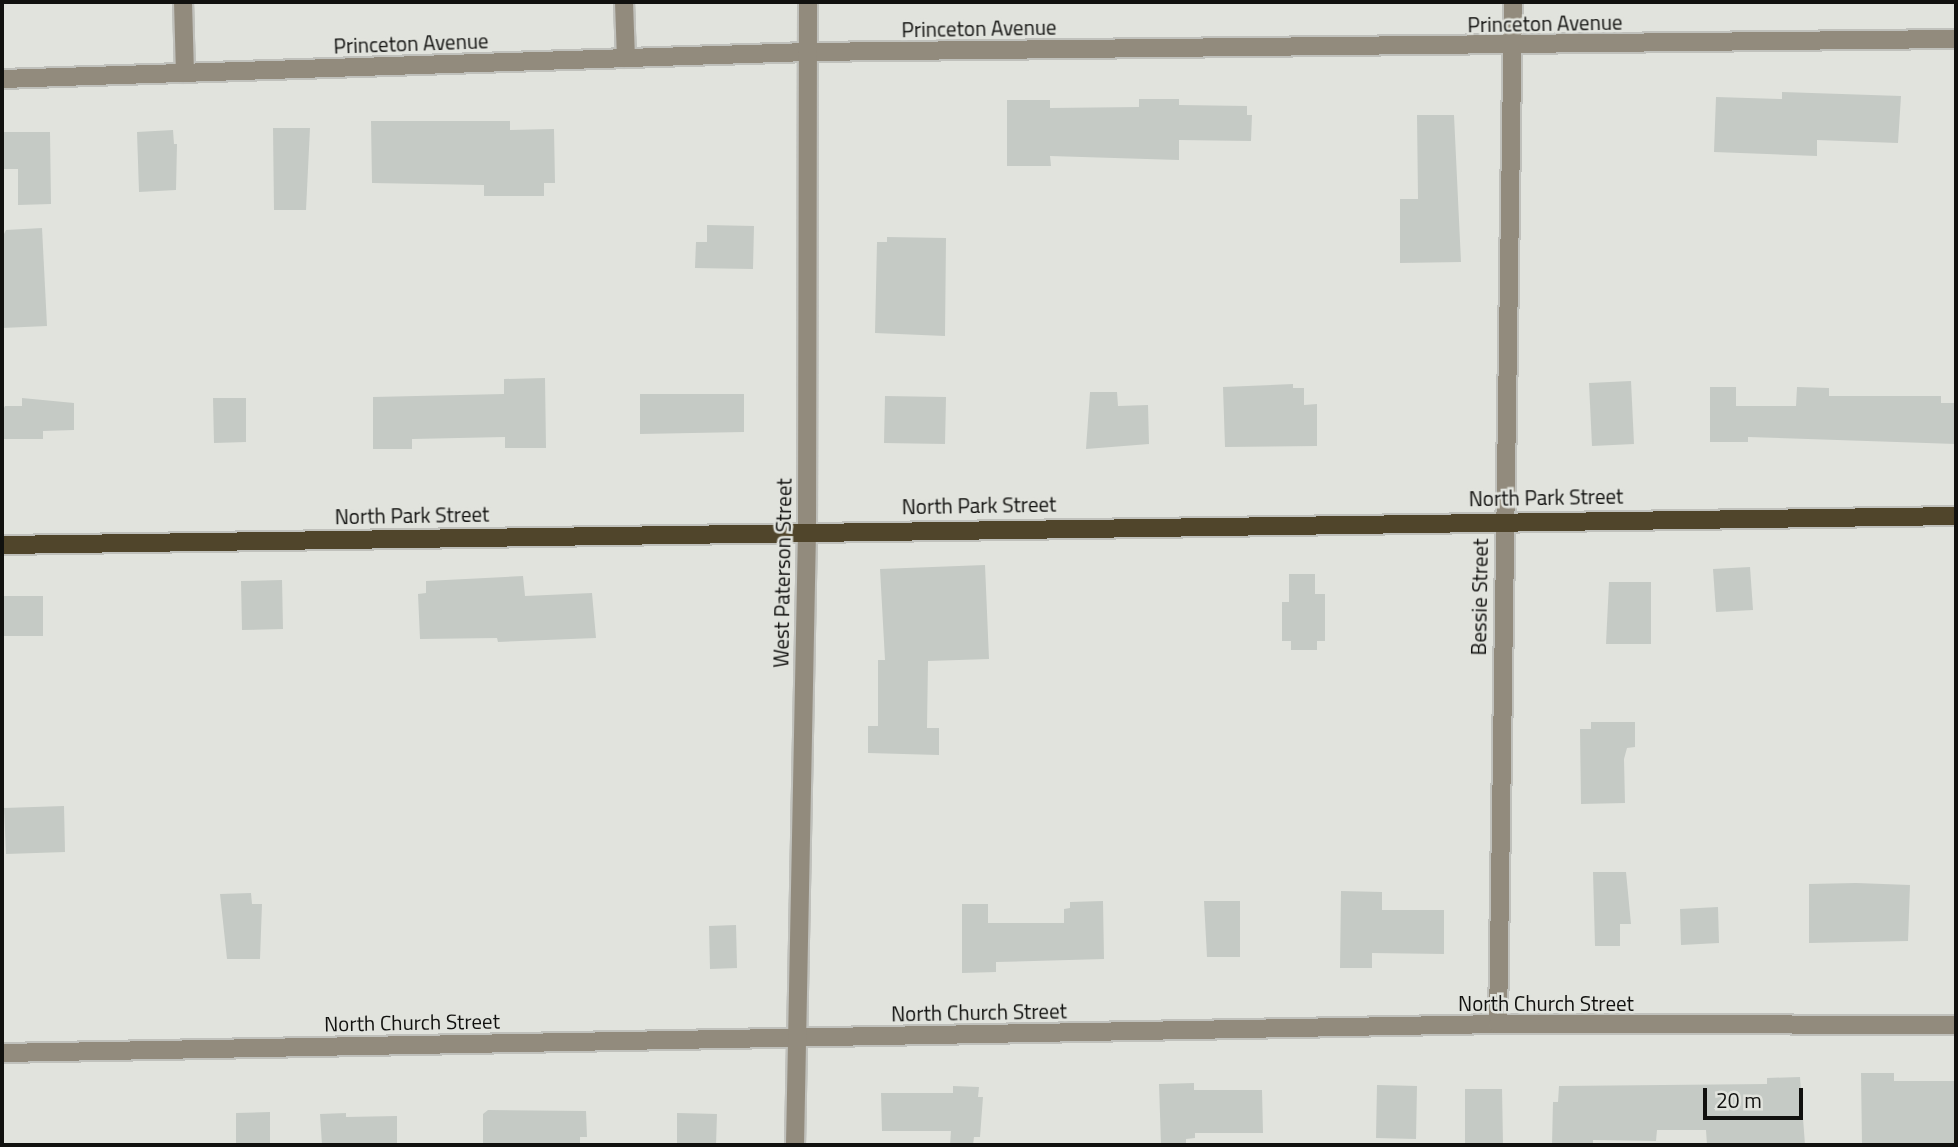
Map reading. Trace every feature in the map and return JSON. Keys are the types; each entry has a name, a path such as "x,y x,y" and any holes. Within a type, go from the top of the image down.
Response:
{"main road":[{"name":"North Park Street","path":"2,545 807,530 1956,516"}],"street":[{"path":"183,2 185,73"},
{"path":"624,2 626,58"},
{"name":"West Paterson Street","path":"795,1145 807,530 808,2"},
{"name":"Bessie Street","path":"1498,1024 1502,520 1513,2"},
{"name":"Princeton Avenue","path":"2,79 807,52 1956,39"},
{"name":"North Church Street","path":"2,1053 1498,1024 1956,1025"}],"building":[{"path":"1782,92 1901,96 1898,143 1817,140 1817,156 1714,152 1716,97 1782,99"},
{"path":"1139,99 1179,99 1179,105 1247,106 1247,115 1252,115 1251,141 1179,140 1179,160 1050,156 1051,166 1007,166 1007,100 1050,100 1050,108 1139,107"},
{"path":"1417,115 1454,115 1461,262 1400,263 1400,199 1418,199"},
{"path":"371,121 510,121 510,130 554,129 555,183 544,183 544,196 484,196 484,185 372,183"},
{"path":"273,128 310,128 306,210 274,210"},
{"path":"173,130 174,144 177,144 176,190 139,192 137,132"},
{"path":"2,132 50,132 51,204 18,205 18,169 3,169"},
{"path":"707,225 754,226 753,269 695,268 696,242 707,242"},
{"path":"42,228 47,326 2,328 2,238 6,230"},
{"path":"887,237 946,238 945,336 875,333 877,242 887,242"},
{"path":"545,378 546,448 505,448 505,437 412,439 412,449 373,449 373,397 504,394 504,379"},
{"path":"1631,381 1634,444 1592,446 1589,383"},
{"path":"1293,384 1293,388 1304,388 1304,405 1317,404 1317,446 1225,447 1223,387"},
{"path":"1710,387 1736,387 1736,406 1796,406 1797,387 1829,388 1829,396 1941,396 1941,403 1956,403 1956,444 1748,437 1748,442 1710,442"},
{"path":"1090,392 1117,392 1118,406 1148,405 1149,444 1086,449"},
{"path":"640,394 744,394 744,432 640,434"},
{"path":"885,396 946,397 945,444 884,443"},
{"path":"22,398 74,403 74,430 43,431 43,439 2,439 2,412 5,406 22,406"},
{"path":"213,398 246,398 246,442 214,443"},
{"path":"985,565 989,659 928,661 927,728 939,728 939,755 868,753 868,726 878,726 878,660 885,660 880,569"},
{"path":"1750,567 1753,610 1716,612 1713,569"},
{"path":"1289,574 1315,574 1315,594 1325,594 1325,641 1317,641 1317,650 1291,650 1291,641 1282,641 1282,602 1289,602"},
{"path":"523,576 525,596 592,593 596,638 498,642 497,638 420,639 418,594 426,593 426,581"},
{"path":"282,580 283,629 242,630 241,581"},
{"path":"1609,582 1651,582 1651,644 1606,644"},
{"path":"2,596 43,596 43,636 2,636"},
{"path":"1591,722 1635,722 1635,747 1627,748 1624,759 1625,803 1581,804 1580,729 1591,729"},
{"path":"64,806 65,852 6,854 4,808"},
{"path":"1593,872 1626,872 1631,924 1620,924 1620,946 1595,946"},
{"path":"1809,884 1910,885 1908,941 1809,943"},
{"path":"1341,891 1382,892 1382,910 1444,910 1444,954 1372,953 1372,968 1340,968"},
{"path":"251,893 252,904 262,904 260,959 227,959 220,894"},
{"path":"1103,901 1104,959 996,962 996,972 962,973 962,904 988,904 988,923 1064,923 1064,909 1070,908 1070,902"},
{"path":"1204,901 1240,901 1240,957 1207,957"},
{"path":"1718,907 1719,943 1681,945 1680,909"},
{"path":"736,925 737,968 710,969 709,926"},
{"path":"1861,1073 1894,1073 1894,1081 1956,1081 1956,1145 1862,1145"},
{"path":"1800,1077 1805,1145 1707,1145 1706,1130 1657,1130 1656,1141 1593,1140 1593,1145 1552,1145 1553,1102 1558,1102 1559,1086 1767,1084 1767,1078"},
{"path":"1194,1083 1194,1090 1262,1090 1263,1133 1195,1133 1195,1138 1186,1139 1186,1145 1161,1145 1159,1084"},
{"path":"1377,1085 1417,1086 1416,1139 1376,1138"},
{"path":"953,1086 979,1087 978,1097 983,1097 980,1137 974,1137 973,1145 950,1145 951,1131 882,1131 881,1093 953,1093"},
{"path":"1465,1089 1502,1089 1503,1145 1465,1145"},
{"path":"488,1110 586,1111 587,1137 580,1137 580,1145 483,1145 483,1114"},
{"path":"270,1112 270,1145 236,1145 236,1113"},
{"path":"346,1113 346,1117 397,1116 397,1145 322,1145 320,1114"},
{"path":"677,1113 717,1114 716,1145 677,1145"}]}
